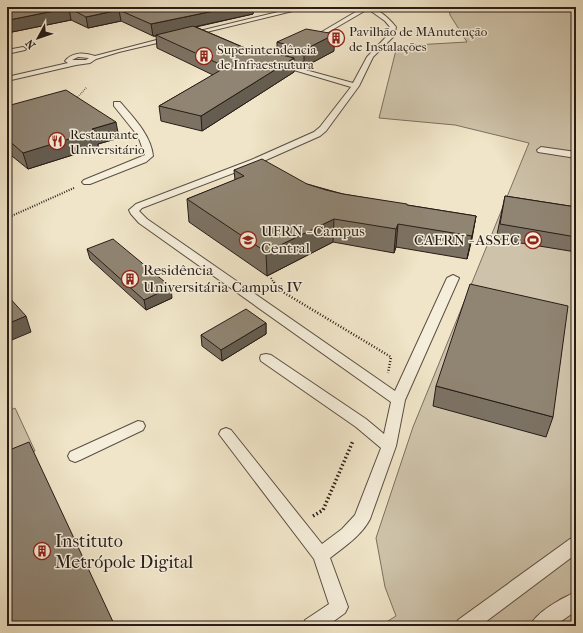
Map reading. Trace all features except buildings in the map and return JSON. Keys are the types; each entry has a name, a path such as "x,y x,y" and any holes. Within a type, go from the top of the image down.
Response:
{"lane":[{"path":"187,35 306,7"},
{"path":"307,41 348,20 369,7 387,20 393,27 392,34 388,40 373,53 355,86 323,129 317,134 254,162 139,206 134,212 143,221 398,400"},
{"path":"209,30 218,35"},
{"path":"7,79 88,62 94,58 179,37"},
{"path":"7,52 23,49"},
{"path":"30,66 68,59 80,55 88,55 94,58"},
{"path":"68,59 70,62 76,64"},
{"path":"274,63 355,86"},
{"path":"87,182 143,160 149,156 146,145 134,125 117,104"},
{"path":"541,150 576,155"},
{"path":"321,555 348,534 362,519 389,446 398,400 453,278"},
{"path":"266,358 361,423 389,446"},
{"path":"75,456 138,426"},
{"path":"226,434 321,555 339,607 312,626"},
{"path":"465,626 576,544"},
{"path":"539,626 556,613 576,601"}],"path":[{"path":"73,101 87,87"},
{"path":"7,218 87,182"}],"shaded area":[{"name":"CAERN - ASSEC","path":"449,7 576,7 576,626 380,626 396,616 385,587 376,538 413,427 529,143 455,125 379,118 397,46 467,42 450,15"},
{"path":"15,408 35,451 7,464 7,412"}],"place":[{"name":"Pavilhão de MAnutenção de Instalações","path":"336,38"},
{"name":"Superintendência de Infraestrutura","path":"204,56"},
{"name":"Restaurante Universitário","path":"57,141"},
{"name":"UFRN - Campus Central","path":"248,240"},
{"name":"CAERN - ASSEC","path":"533,240"},
{"name":"Residência Universitária Campus IV","path":"130,279"},
{"name":"Instituto Metrópole Digital","path":"42,551"}]}
